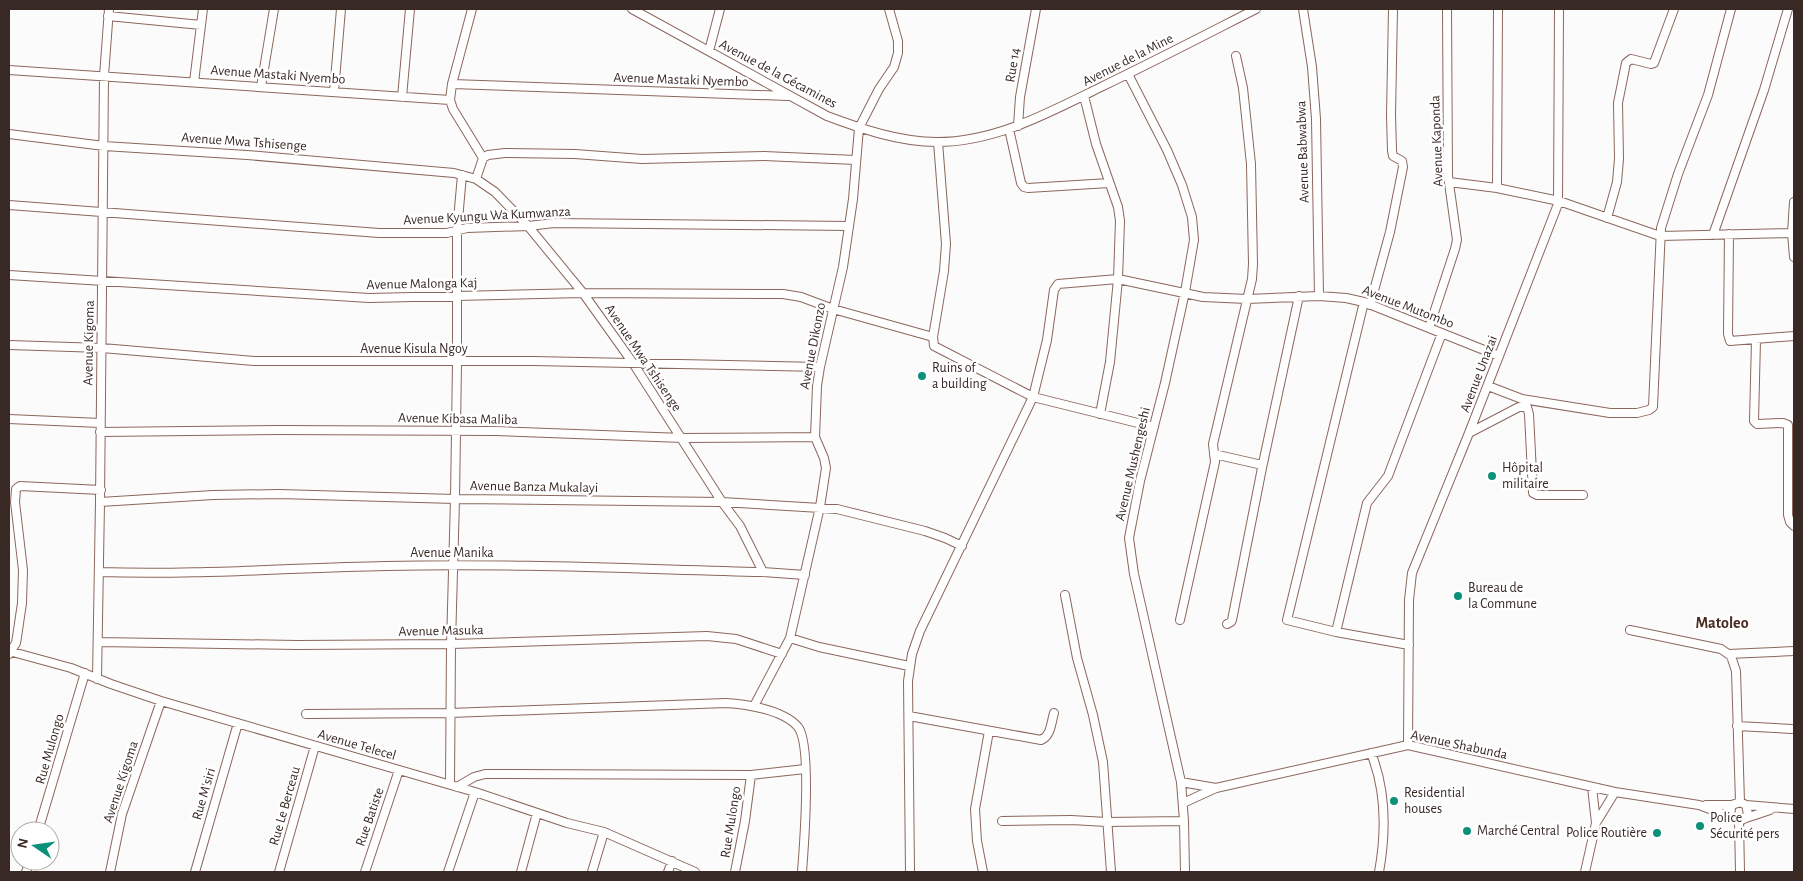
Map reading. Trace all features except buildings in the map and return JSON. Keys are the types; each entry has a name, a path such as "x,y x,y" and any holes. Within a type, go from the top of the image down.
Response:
{"street":[{"path":"194,82 203,9"},
{"path":"261,87 274,9"},
{"path":"334,92 341,9"},
{"path":"402,97 410,9"},
{"path":"472,9 452,84 450,100 453,109 483,158"},
{"name":"Avenue de la Gécamines","path":"632,9 822,114 859,128 903,138 938,142 960,140 1009,129"},
{"path":"709,51 720,9"},
{"path":"859,128 875,97 894,67 898,53 898,41 889,9"},
{"name":"Rue 14","path":"1018,126 1020,97 1036,9"},
{"name":"Avenue de la Mine","path":"1009,129 1084,96 1256,9"},
{"name":"Avenue Babwabwa","path":"1303,9 1312,67 1316,119 1319,296"},
{"path":"1394,9 1390,115 1392,151 1393,156 1402,161 1404,167 1390,232 1367,303 1287,620 1336,632 1408,645"},
{"name":"Avenue Kaponda","path":"1429,328 1456,245 1456,228 1449,182 1447,9"},
{"path":"1497,188 1498,9"},
{"name":"Avenue Unazai","path":"1408,745 1409,591 1412,573 1556,214 1559,201 1559,9"},
{"path":"1607,218 1617,182 1619,159 1618,103 1626,63 1630,60 1654,63 1674,9"},
{"path":"1488,386 1522,399 1610,413 1637,414 1651,408 1654,403 1660,236 1663,220 1708,95 1731,9"},
{"path":"1713,234 1764,90 1788,9"},
{"path":"108,13 201,25"},
{"name":"Avenue Kigoma","path":"97,679 104,213 104,76 108,13"},
{"path":"1180,620 1210,489 1215,462 1213,444 1247,299 1253,264 1251,164 1244,96 1236,56"},
{"name":"Avenue Mastaki Nyembo","path":"9,70 450,100"},
{"name":"Avenue Mushengeshi","path":"1128,74 1167,150 1182,185 1190,208 1194,240 1185,292 1140,481 1129,538 1134,574 1181,782 1185,872"},
{"name":"Avenue Mastaki Nyembo","path":"452,84 789,96"},
{"path":"1084,96 1096,144 1118,207 1120,221 1118,279 1110,362 1100,414"},
{"name":"Avenue Dikonzo","path":"754,706 790,638 820,507 826,468 815,437 816,398 820,367 843,267 859,128"},
{"path":"1009,129 1021,183 1024,187 1109,183"},
{"name":"Avenue Mwa Tshisenge","path":"9,134 104,146 247,154 462,175 476,179 490,187 528,226 583,293 633,363 683,438 722,502 745,534 763,572"},
{"path":"938,142 946,244 943,278 933,337 933,343 936,348 1033,397 1154,428"},
{"path":"476,179 483,158 488,155 498,154 555,154 642,159 764,156 856,160"},
{"path":"462,175 457,231 456,431 450,713 453,786 485,774 751,775 805,769"},
{"path":"1449,182 1497,188 1559,201 1660,236 1792,233"},
{"path":"1794,202 1792,233 1794,257"},
{"name":"Avenue Kyungu Wa Kumwanza","path":"9,205 348,232 414,234 457,231 467,228 580,223 848,226"},
{"path":"1729,234 1729,339 1732,342 1794,336"},
{"name":"Avenue Malonga Kaj","path":"9,275 360,297 583,293 783,294 801,297 933,337"},
{"name":"Avenue Mutombo","path":"1033,397 1047,340 1055,286 1062,283 1118,279 1203,297 1247,299 1319,296 1346,298 1367,303 1499,356"},
{"path":"1227,624 1232,620 1262,465 1299,296"},
{"path":"1336,632 1367,503 1388,476 1442,333"},
{"path":"1756,340 1754,421 1757,424 1783,423 1788,425 1788,512 1794,526"},
{"name":"Avenue Kisula Ngoy","path":"9,345 102,348 254,361 633,363 820,367"},
{"path":"910,872 909,666 912,654 920,631 1033,397"},
{"path":"1469,433 1519,407 1526,407 1529,410 1532,493 1540,496 1583,495"},
{"path":"9,418 100,422"},
{"name":"Avenue Kibasa Maliba","path":"100,432 456,431 683,438 815,437"},
{"path":"1214,454 1262,465"},
{"path":"9,652 18,637 22,602 23,570 15,498 16,489 20,486 100,490"},
{"name":"Avenue Banza Mukalayi","path":"100,502 213,494 279,494 455,499 722,502 820,507 888,521 937,535 962,546"},
{"name":"Avenue Manika","path":"99,572 183,574 385,566 454,566 763,572 805,575"},
{"path":"1065,595 1077,658 1093,715 1103,762 1111,872"},
{"path":"1630,630 1721,649 1728,654 1734,663 1736,671 1739,804 1748,814 1743,819 1740,872"},
{"name":"Avenue Masuka","path":"98,642 297,645 451,644 716,636 736,639 782,654"},
{"path":"790,638 819,647 909,666"},
{"path":"1728,654 1794,651"},
{"name":"Avenue Telecel","path":"9,652 238,723 475,792 537,813 604,832 695,872"},
{"name":"Rue Mulongo","path":"41,821 85,674"},
{"name":"Avenue Kigoma","path":"110,872 122,814 162,700"},
{"path":"306,714 450,713 726,703 754,706 772,712 797,726 802,736 805,769 802,872"},
{"path":"909,716 1041,740 1048,733 1054,713"},
{"name":"Rue M'siri","path":"195,872 238,723"},
{"path":"1736,726 1792,729"},
{"path":"983,872 977,841 975,809 989,731"},
{"name":"Avenue Shabunda","path":"1216,788 1408,745 1614,792 1699,806"},
{"name":"Rue Le Berceau","path":"279,872 315,746"},
{"path":"1371,753 1379,772 1382,805 1383,846 1379,872"},
{"name":"Rue Batiste","path":"365,872 400,770"},
{"name":"Rue Mulongo","path":"735,872 745,821 751,775"},
{"path":"1181,782 1216,788"},
{"path":"1592,787 1596,823"},
{"path":"1183,803 1216,788"},
{"path":"448,872 475,792"},
{"path":"1585,872 1596,823 1614,792"},
{"path":"1731,817 1730,813 1739,804"},
{"path":"1699,806 1739,804 1794,809"},
{"path":"1699,806 1743,819 1775,808"},
{"path":"521,872 537,813"},
{"path":"1002,821 1184,821"},
{"path":"592,872 604,832"},
{"path":"668,872 672,861"}],"place":[{"name":"Ruins of a building","path":"922,376"},
{"name":"Hôpital militaire","path":"1492,476"},
{"name":"Bureau de la Commune","path":"1458,596"},
{"name":"Residential houses","path":"1394,801"},
{"name":"Police Sécurité pers","path":"1700,826"},
{"name":"Marché Central","path":"1467,831"},
{"name":"Police Routière","path":"1657,833"}],"district":[{"name":"Matoleo","path":"1722,623"}]}
